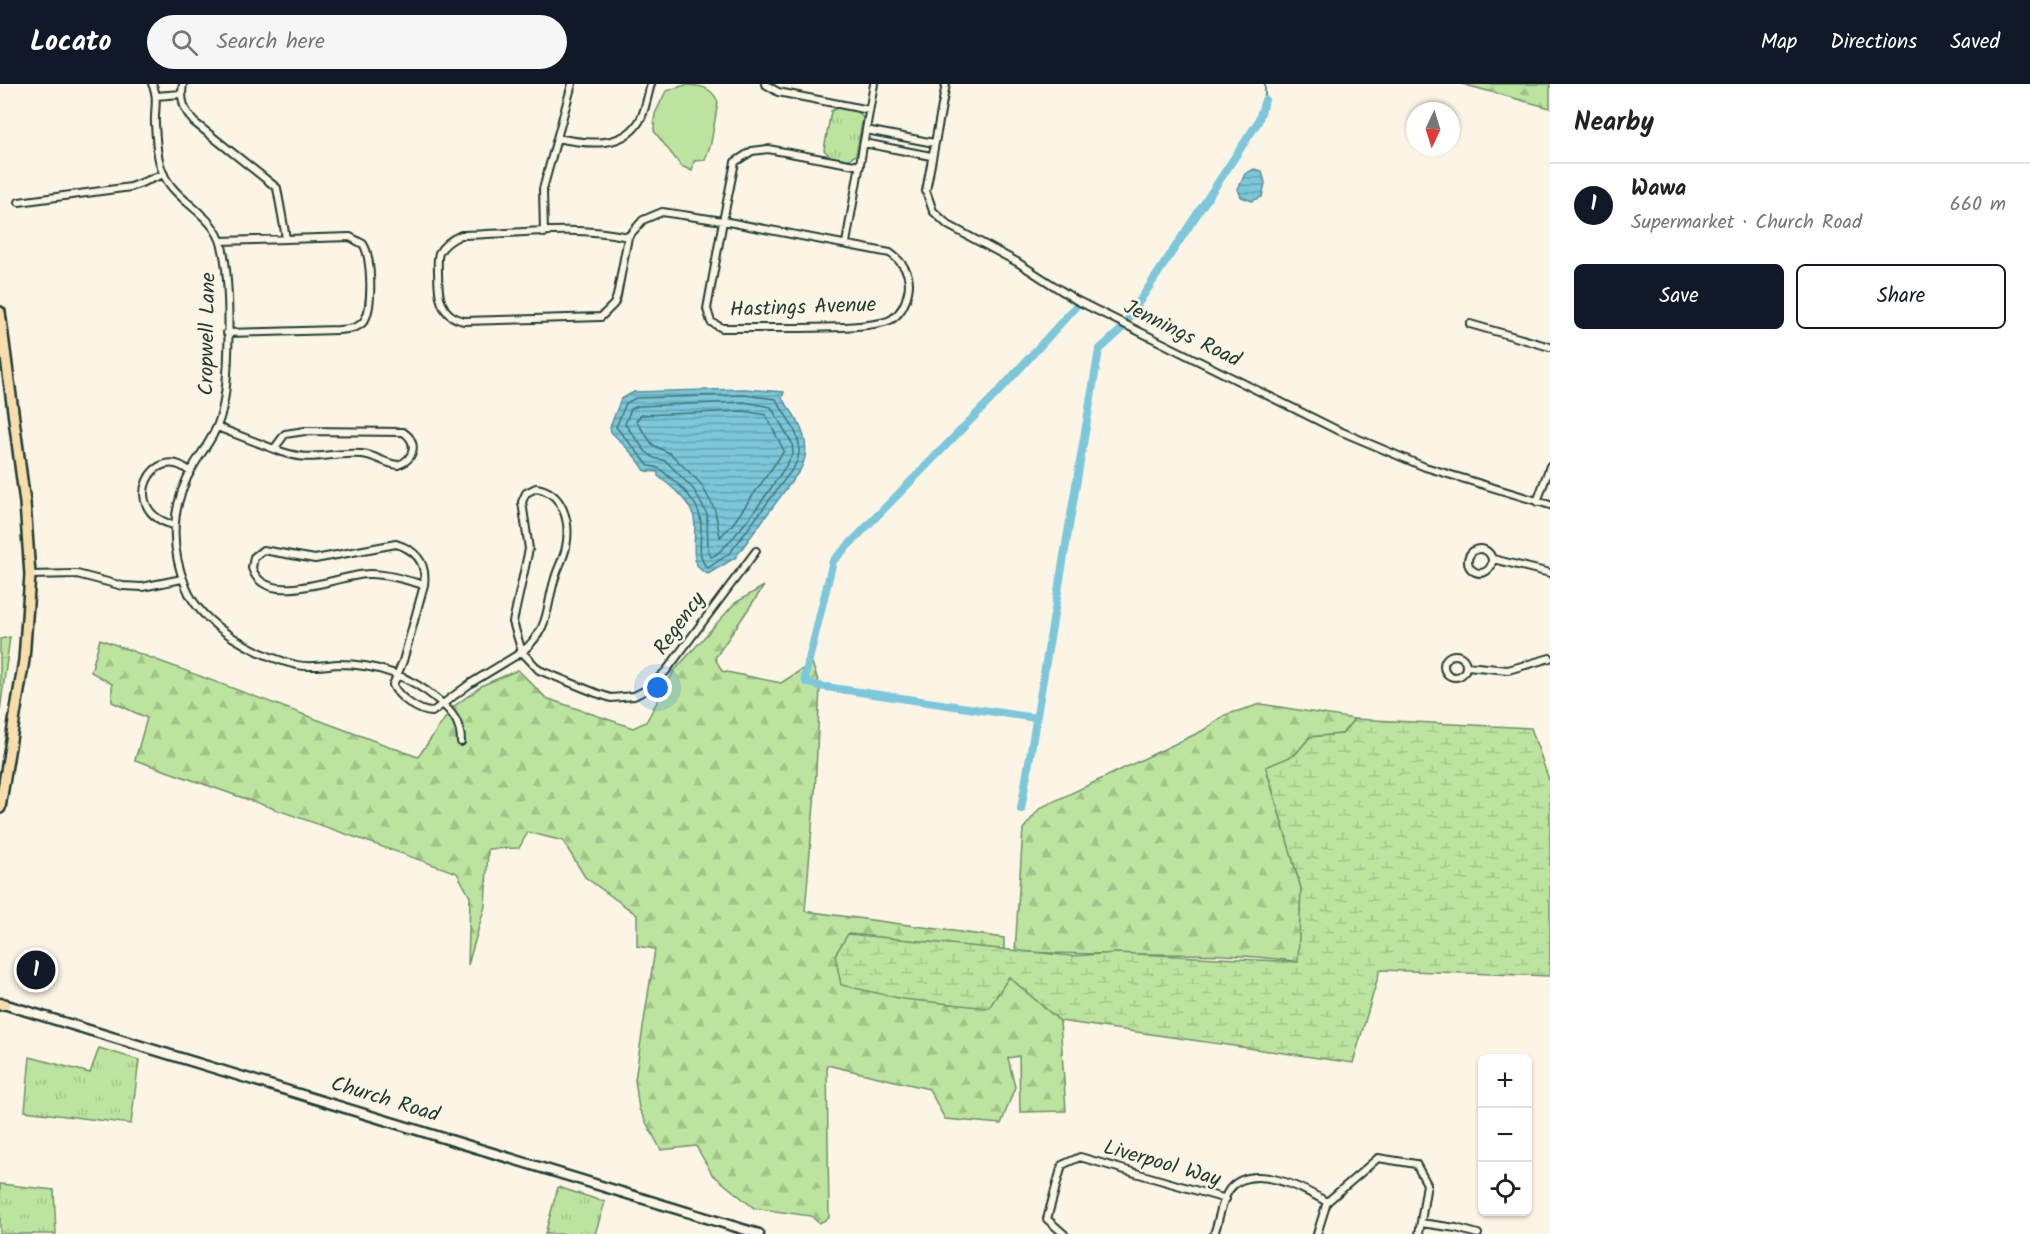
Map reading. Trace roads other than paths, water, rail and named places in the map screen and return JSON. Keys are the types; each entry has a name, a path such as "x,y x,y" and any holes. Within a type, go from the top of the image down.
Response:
{"main road":[{"path":"0,312 25,503 30,575 24,660 0,808"},
{"name":"Church Road","path":"2,1004 759,1234"}],"street":[{"name":"Cropwell Lane","path":"152,84 156,96 155,123 164,174 176,191 207,219 221,240 225,267 226,388 217,427 190,472 178,501 174,525 175,549 190,598 202,615 253,648 298,666 351,665 397,675 424,687 457,721 462,742"},
{"path":"183,84 181,94 185,111 194,122 277,188 286,238"},
{"path":"544,233 543,189 572,84"},
{"path":"557,138 586,144 612,141 627,133 642,117 651,84"},
{"path":"765,84 778,92 869,110"},
{"path":"846,243 874,84"},
{"name":"Jennings Road","path":"946,84 927,191 933,211 940,218 1076,300 1357,439 1425,467 1550,505"},
{"path":"156,96 181,94"},
{"path":"866,130 934,143"},
{"path":"864,143 932,156"},
{"path":"628,237 605,232 461,235 453,238 438,258 438,291 445,311 456,319 464,321 600,317 608,312 617,296 628,237 643,220 662,212 723,221 735,162 752,150 768,149 860,166"},
{"path":"19,202 131,187 164,174"},
{"name":"Hastings Avenue","path":"723,221 846,243 890,254 907,270 909,288 906,300 893,318 868,326 722,328 711,322 707,309 723,221"},
{"path":"221,240 350,237 363,243 369,258 369,309 365,320 356,327 338,330 227,333"},
{"path":"1470,324 1550,347"},
{"path":"217,427 274,450 300,458 315,459 366,454 398,465 408,460 413,450 411,439 403,432 338,430 285,434 274,450"},
{"path":"174,525 161,521 148,510 144,499 146,483 155,469 164,464 179,464 190,472"},
{"path":"1537,501 1550,466"},
{"path":"424,585 382,575 366,574 301,588 279,588 257,579 252,563 254,557 263,550 315,559 396,544 410,549 420,559 425,573 424,585 416,620 393,685 394,689 428,712 522,652 536,639 545,625 555,578 566,546 566,522 558,500 548,490 536,488 526,493 522,502 529,541 529,558 516,599 513,622 522,652"},
{"path":"1478,549 1489,552 1492,559 1491,567 1485,572 1473,571 1468,564 1471,552 1478,549"},
{"name":"Regency","path":"522,652 539,670 596,693 611,698 634,696 646,690 666,671 756,551"},
{"path":"1492,559 1550,573"},
{"path":"30,575 77,574 123,586 142,587 183,579"},
{"path":"1467,666 1508,670 1550,658"},
{"name":"Liverpool Way","path":"1064,1234 1047,1219 1062,1166 1080,1157 1226,1199"},
{"path":"1317,1234 1327,1202 1378,1158 1416,1164 1427,1184 1419,1234"},
{"name":"Liverpool Way","path":"1214,1234 1229,1189 1248,1178 1278,1179 1327,1202"},
{"path":"1421,1223 1478,1234"}],"water":[{"path":"1254,169 1262,171 1265,183 1262,197 1252,201 1241,197 1238,189 1245,174"},
{"path":"744,389 784,392 782,399 794,415 803,433 804,461 800,470 735,558 708,574 697,564 694,548 695,521 687,503 658,476 658,472 645,471 611,432 610,427 621,399 634,392"}],"waterway":[{"path":"1265,84 1265,100"},
{"path":"1129,317 1258,122 1265,100"},
{"path":"1036,718 819,686 806,682 805,676 833,561 1002,388 1078,304"},
{"path":"1122,329 1129,317"},
{"path":"1021,809 1099,350 1122,329"}],"place":[{"name":"Wawa","path":"36,970"}]}
